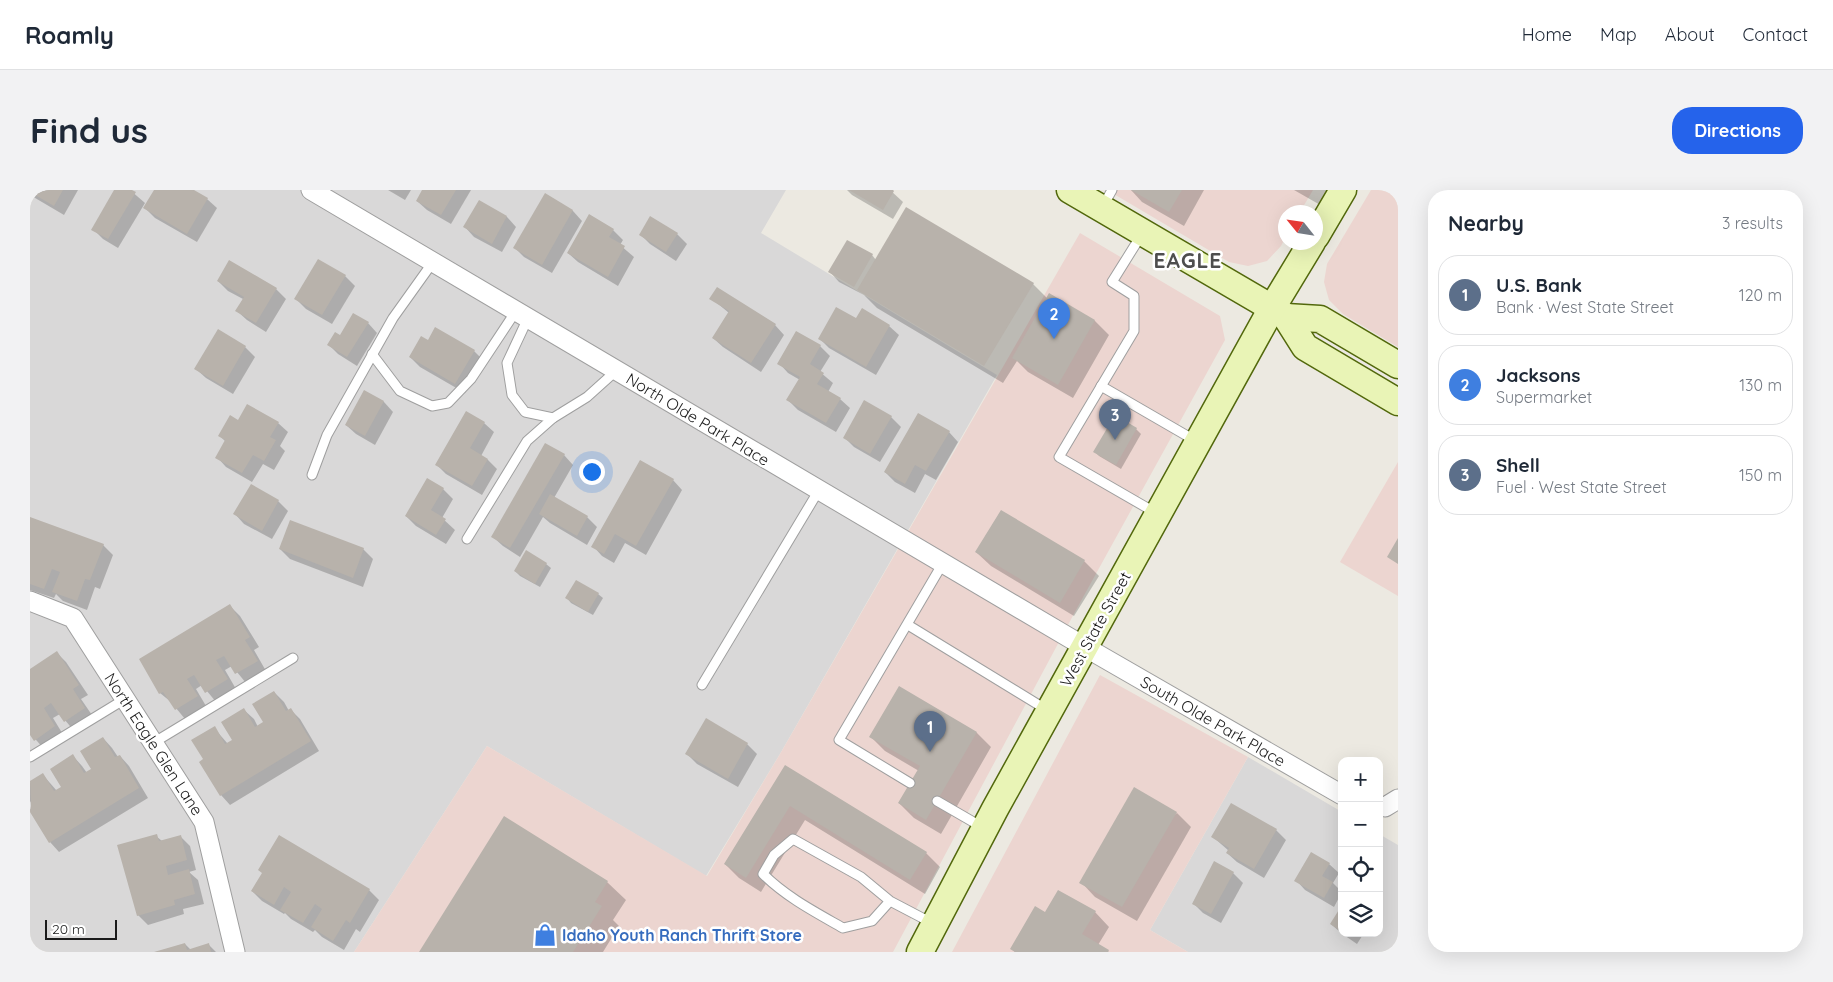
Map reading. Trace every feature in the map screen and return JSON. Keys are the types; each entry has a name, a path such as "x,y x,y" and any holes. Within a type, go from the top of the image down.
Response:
{"main road":[{"path":"1070,190 1107,199 1143,232 1279,312 1320,319 1398,365"},
{"path":"1323,224 1343,190"},
{"name":"West State Street","path":"920,952 985,829 1198,442 1279,312 1308,250"},
{"path":"1279,312 1305,348 1398,402"}],"street":[{"name":"North Olde Park Place","path":"311,190 1085,647"},
{"name":"North Eagle Glen Lane","path":"30,601 72,618 204,822 235,952"},
{"name":"South Olde Park Place","path":"1085,647 1338,794"}],"lane":[{"path":"1143,232 1112,282 1134,296 1134,331 1059,457 1158,514"},
{"path":"312,476 327,435 372,354 393,318 433,262"},
{"path":"372,354 400,391 432,406 448,403 471,379 522,315"},
{"path":"522,315 507,363 512,395 525,412 553,418"},
{"path":"467,539 527,441 553,418 588,397 617,370"},
{"path":"1101,386 1198,442"},
{"path":"702,685 819,490"},
{"path":"910,784 839,740 943,564"},
{"path":"908,625 1049,712"},
{"path":"153,743 293,658"},
{"path":"30,757 125,699"},
{"path":"937,801 985,829"},
{"path":"890,901 872,921 843,928 777,888 764,874 774,855 793,839 861,877 890,901 935,924"}],"shaded area":[{"path":"30,190 786,190 761,233 997,375 780,754 706,876 487,746 354,952 30,952"},
{"path":"1107,190 1313,190 1304,205 1278,205 1278,249 1267,261 1248,266 1229,262"},
{"path":"1371,190 1398,190 1398,347 1343,314 1329,300 1324,282 1327,264"},
{"path":"1080,233 1220,316 1225,340 1076,610 893,952 354,952 487,746 707,876 780,754"},
{"path":"1398,462 1398,596 1340,562"},
{"path":"1100,675 1248,757 1150,930 1188,952 952,952"},
{"path":"1248,757 1338,810 1338,937 1383,937 1383,836 1398,845 1398,952 1188,952 1150,930"}],"building":[{"path":"30,190 63,190 54,206 30,192"},
{"path":"114,190 132,190 136,192 108,239 91,230"},
{"path":"154,190 194,190 208,198 187,234 143,208"},
{"path":"422,190 456,190 441,215 416,201"},
{"path":"849,190 893,190 894,191 883,210"},
{"path":"1131,190 1182,190 1169,212"},
{"path":"545,193 573,210 542,265 513,248"},
{"path":"479,200 507,216 492,244 463,227"},
{"path":"906,207 1034,283 984,366 857,290"},
{"path":"589,214 614,229 609,237 625,246 608,277 567,253"},
{"path":"650,216 678,233 666,252 639,235"},
{"path":"847,240 873,254 854,287 828,272"},
{"path":"318,259 346,275 322,315 294,299"},
{"path":"229,260 277,288 256,323 235,311 244,297 217,281"},
{"path":"717,287 776,324 751,363 712,338 729,311 709,299"},
{"path":"1049,293 1095,320 1058,385 1012,358"},
{"path":"836,307 856,318 862,308 890,325 866,367 818,339"},
{"path":"353,313 369,322 347,357 327,345 335,332 340,335"},
{"path":"435,327 475,350 455,384 409,357 421,336 428,340"},
{"path":"218,329 246,346 223,386 194,369"},
{"path":"796,331 821,345 810,364 824,373 817,384 841,398 826,423 786,400 800,377 777,364"},
{"path":"364,390 384,401 365,436 345,425"},
{"path":"864,400 892,416 870,454 843,438"},
{"path":"247,404 279,422 270,437 276,440 264,461 253,455 242,473 215,458 225,440 218,436 230,415 238,420"},
{"path":"466,411 485,422 470,448 488,459 472,486 435,465"},
{"path":"918,413 950,431 926,471 915,465 905,484 884,472"},
{"path":"1115,415 1137,428 1116,465 1093,452"},
{"path":"545,443 565,454 510,548 491,537"},
{"path":"640,460 674,479 636,546 615,534 604,554 591,547"},
{"path":"427,478 444,488 431,510 446,519 436,535 405,516"},
{"path":"251,484 279,500 262,531 233,514"},
{"path":"550,494 588,516 577,536 539,514"},
{"path":"1001,510 1085,560 1060,603 975,552"},
{"path":"30,517 104,544 90,580 85,579 77,601 52,592 60,572 52,569 44,589 30,584"},
{"path":"290,520 364,548 353,578 279,549"},
{"path":"1398,538 1398,564 1387,557"},
{"path":"526,550 547,563 535,584 514,571"},
{"path":"576,580 599,593 588,612 565,598"},
{"path":"230,604 250,637 245,640 258,661 235,674 224,656 216,660 228,679 205,693 194,675 187,679 198,696 175,710 163,692 159,694 139,659"},
{"path":"57,651 79,685 73,689 85,708 64,722 51,703 44,708 55,726 34,741 30,735 30,669"},
{"path":"899,686 977,732 926,820 898,803 920,766 869,737"},
{"path":"274,691 286,711 291,708 311,741 220,796 199,762 203,759 191,740 215,726 225,744 232,740 221,722 244,708 255,727 263,722 252,704"},
{"path":"706,718 748,743 728,779 685,754"},
{"path":"103,737 115,757 120,755 139,788 49,843 30,812 30,781 43,773 54,791 61,787 50,769 73,754 84,773 91,769 80,751"},
{"path":"785,765 927,852 910,880 790,806 746,878 724,864"},
{"path":"1134,787 1177,812 1122,907 1079,883"},
{"path":"1231,803 1277,829 1254,869 1226,853 1229,848 1211,837"},
{"path":"504,816 608,881 595,902 602,906 573,952 419,952"},
{"path":"157,834 159,841 181,835 187,860 166,866 168,875 189,869 195,894 174,900 175,905 137,916 117,845"},
{"path":"279,835 370,889 350,923 346,920 333,941 311,927 322,909 315,904 303,923 280,910 291,892 284,887 274,905 251,891 262,873 258,870"},
{"path":"1311,852 1330,863 1322,876 1333,882 1324,898 1294,881"},
{"path":"1214,861 1234,872 1211,914 1192,904"},
{"path":"1058,890 1096,911 1082,934 1109,950 1108,952 1015,952 1010,949 1035,906 1045,912"},
{"path":"1338,911 1338,929 1330,924"},
{"path":"185,943 187,950 209,943 211,952 154,952"}],"place":[{"name":"Jacksons","path":"1054,339"},
{"name":"Shell","path":"1115,440"},
{"name":"U.S. Bank","path":"930,752"},
{"name":"Idaho Youth Ranch Thrift Store","path":"545,935"}],"district":[{"name":"EAGLE","path":"1188,261"}]}
